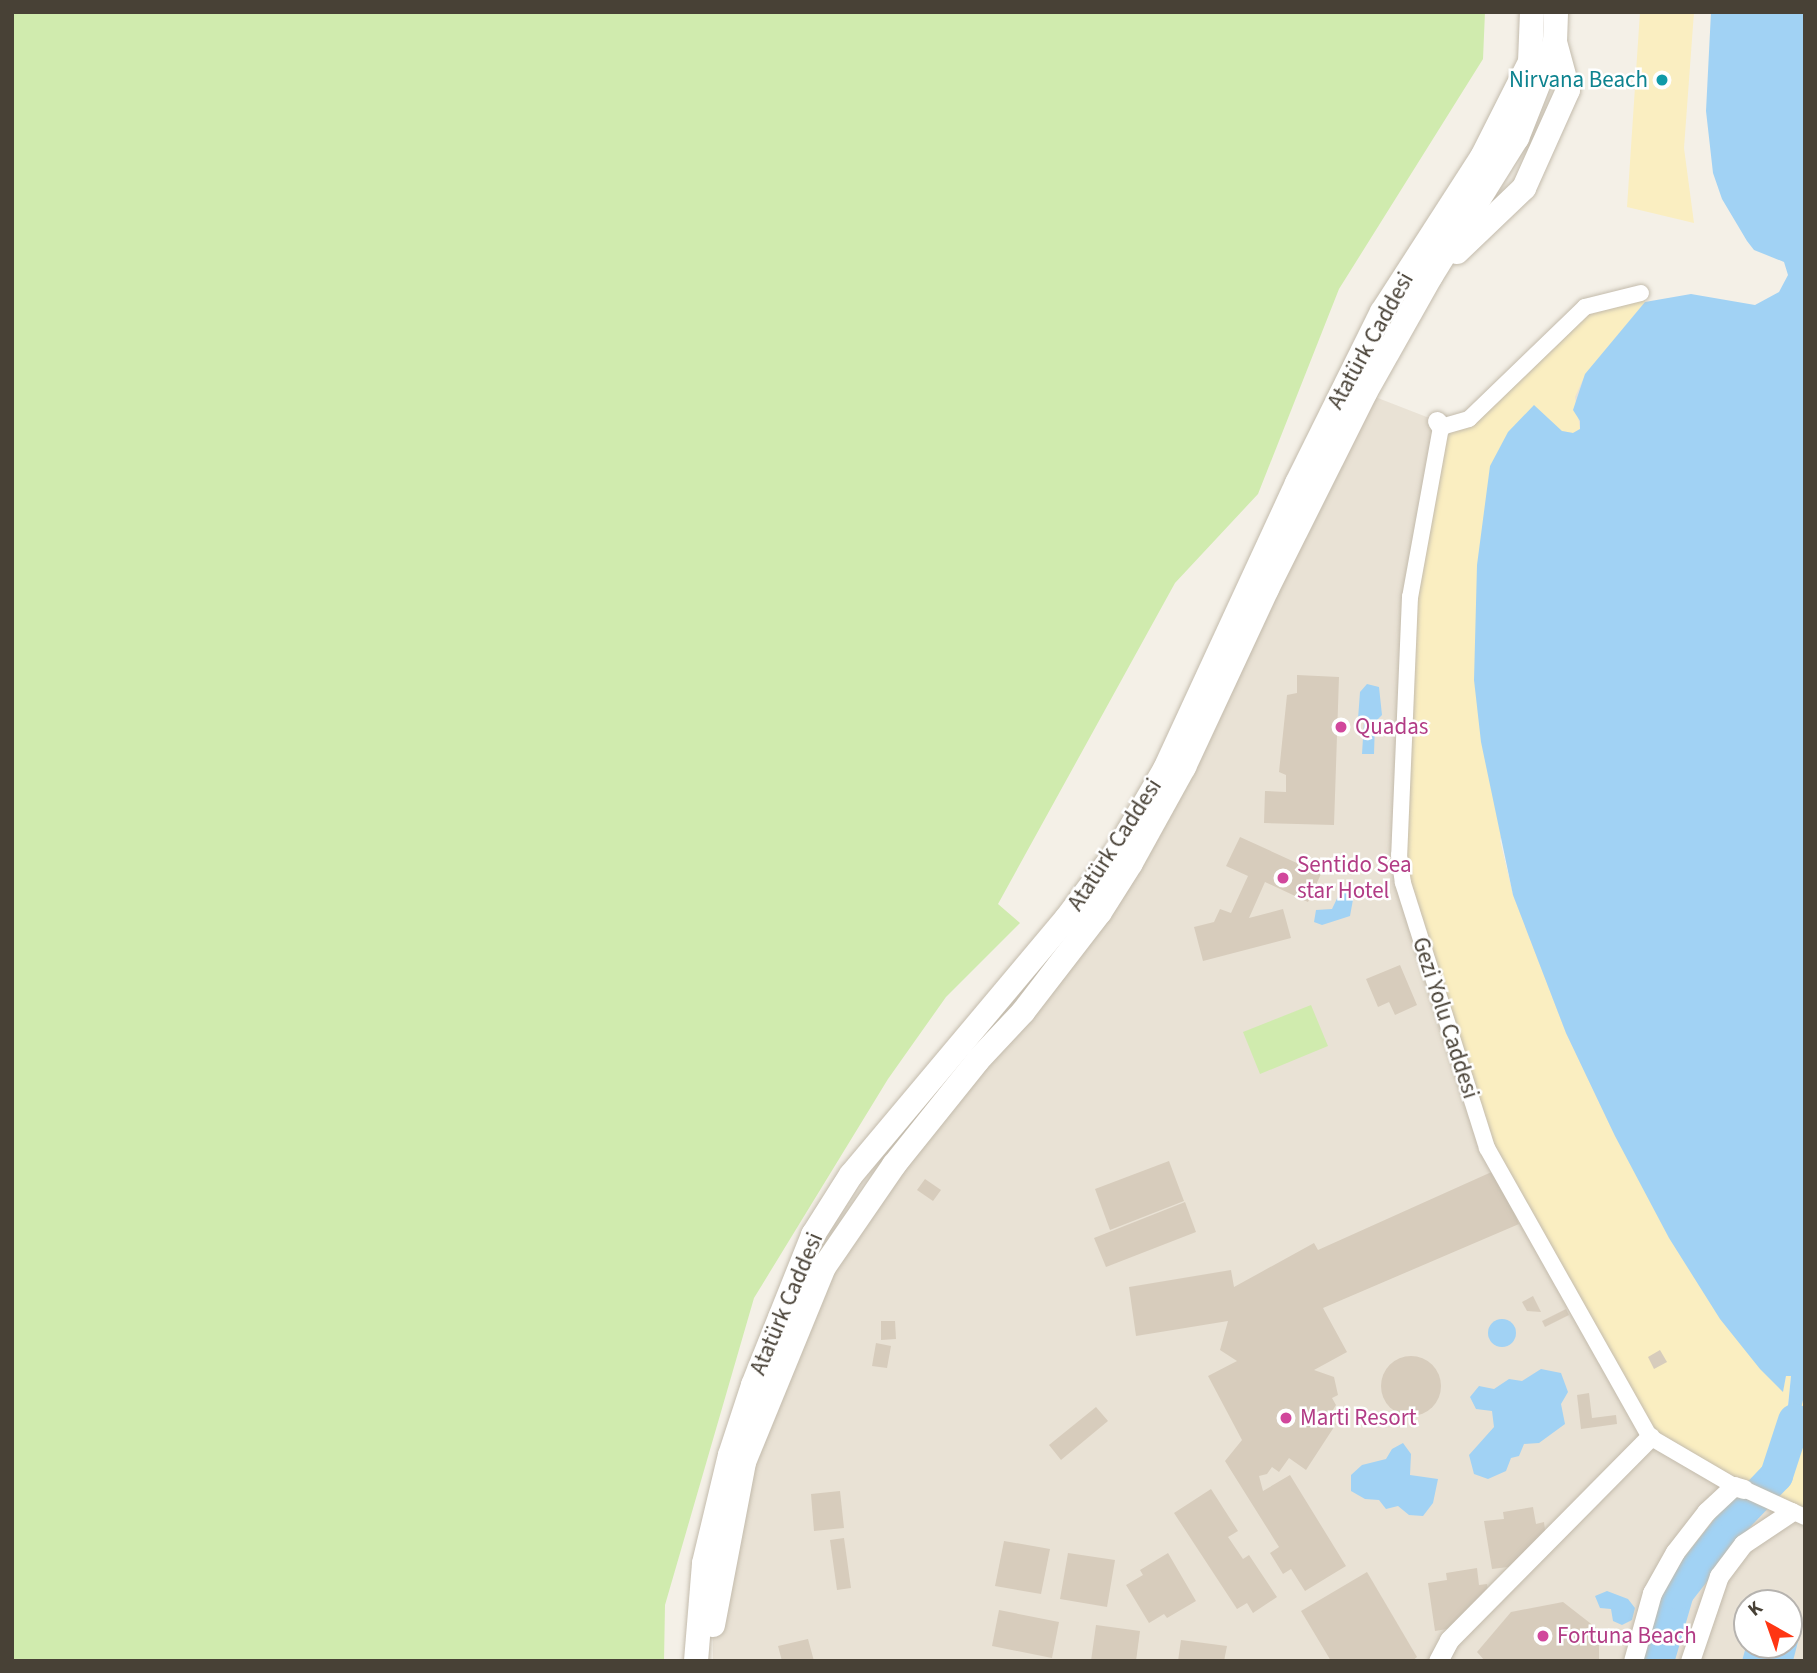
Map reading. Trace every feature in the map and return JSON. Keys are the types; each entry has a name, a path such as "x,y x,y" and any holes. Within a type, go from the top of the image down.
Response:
{"street":[{"name":"Atatürk Caddesi","path":"696,1661 704,1563 730,1455 753,1385 813,1236 850,1175 1066,919 1122,843 1165,769 1292,495 1382,312 1482,158 1530,62 1532,12"},
{"name":"Atatürk Caddesi","path":"713,1661 713,1623 744,1462 824,1267 894,1165 978,1060 1023,1012 1100,912 1131,863 1184,767 1267,589 1365,393 1431,276 1517,138 1555,42 1556,12"},
{"path":"1431,276 1524,188 1568,90 1555,42"},
{"name":"Gezi Yolu Caddesi","path":"1641,293 1585,307 1469,419 1439,424 1410,597 1399,855 1403,883 1487,1148 1650,1437"},
{"path":"1438,1661 1449,1640 1650,1437 1739,1487 1790,1510 1743,1544 1719,1576 1690,1661"},
{"path":"1633,1661 1653,1593 1675,1552 1706,1512 1739,1487"}],"shaded area":[{"path":"1645,302 1606,349 1500,841 1513,895 1798,1422 1805,1391 1805,1661 713,1661 713,1623 744,1462 824,1267 1023,1012 1365,393 1437,421 1441,427"}],"green space":[{"path":"12,12 1485,12 1483,59 1339,289 1258,494 1175,583 998,904 1020,923 946,997 888,1079 754,1298 665,1605 664,1661 12,1661"},
{"path":"1311,1005 1328,1046 1260,1074 1243,1032"}],"sand":[{"name":"Nirvana Beach","path":"1640,12 1694,12 1684,148 1694,223 1627,207"},
{"path":"1641,293 1645,302 1585,375 1575,397 1580,429 1573,433 1562,431 1500,841 1513,895 1566,1033 1615,1136 1783,1391 1786,1376 1791,1376 1787,1415 1798,1421 1805,1391 1805,1517 1650,1437 1487,1148 1403,883 1410,597 1441,427 1469,419 1585,307"}],"water":[{"path":"1711,12 1805,12 1805,1391 1798,1422 1787,1416 1791,1376 1786,1376 1783,1392 1760,1369 1720,1319 1669,1238 1615,1136 1566,1033 1513,895 1481,742 1474,680 1477,565 1490,466 1508,432 1534,405 1562,431 1573,433 1580,429 1580,421 1573,410 1585,374 1645,302 1691,294 1755,305 1779,292 1788,275 1784,262 1754,250 1747,241 1722,199 1713,173 1706,111"},
{"path":"1367,684 1379,687 1382,715 1375,722 1374,754 1362,754 1364,722 1358,719 1360,692"},
{"path":"1351,885 1354,894 1350,916 1322,925 1314,922 1316,910 1332,909 1342,888"},
{"path":"1502,1319 1512,1323 1516,1333 1512,1343 1502,1347 1492,1343 1488,1333 1492,1323"},
{"path":"1541,1369 1561,1373 1568,1392 1561,1404 1565,1424 1539,1443 1524,1444 1519,1456 1511,1458 1506,1471 1488,1479 1474,1474 1469,1455 1494,1427 1492,1411 1476,1409 1470,1397 1479,1386 1494,1389 1509,1379 1522,1381"},
{"path":"1403,1443 1411,1454 1410,1475 1438,1479 1433,1503 1423,1516 1409,1515 1398,1506 1386,1509 1379,1500 1365,1499 1351,1491 1351,1475 1362,1465 1386,1459 1392,1449"},
{"path":"1607,1591 1628,1599 1635,1608 1632,1620 1622,1625 1613,1621 1611,1609 1600,1608 1595,1596"},
{"path":"1743,1659 1794,1659 1793,1661"}],"building":[{"path":"1297,675 1339,677 1334,825 1264,823 1265,791 1286,792 1286,775 1279,772 1287,695 1297,693"},
{"path":"1240,837 1321,874 1308,902 1265,882 1249,918 1283,909 1291,938 1203,961 1194,927 1214,922 1220,909 1231,913 1248,876 1226,866"},
{"path":"1400,965 1417,1005 1395,1015 1389,1002 1378,1007 1366,979"},
{"path":"1169,1161 1184,1201 1110,1230 1095,1189"},
{"path":"1496,1170 1519,1224 1323,1308 1347,1352 1314,1370 1334,1377 1338,1395 1332,1398 1336,1405 1328,1418 1336,1424 1306,1470 1289,1458 1279,1472 1272,1467 1267,1474 1259,1476 1263,1491 1290,1475 1346,1566 1305,1591 1291,1569 1283,1574 1270,1553 1279,1547 1225,1461 1242,1440 1208,1376 1237,1361 1220,1350 1228,1321 1136,1336 1129,1287 1231,1270 1234,1287 1314,1243 1318,1250"},
{"path":"925,1179 941,1190 933,1201 917,1190"},
{"path":"1185,1202 1196,1232 1106,1267 1094,1238"},
{"path":"1533,1296 1541,1312 1527,1311 1522,1302"},
{"path":"1566,1309 1569,1315 1545,1327 1542,1321"},
{"path":"881,1321 895,1321 896,1339 881,1340"},
{"path":"876,1343 891,1346 887,1368 872,1366"},
{"path":"1660,1350 1667,1362 1654,1369 1648,1357"},
{"path":"1405,1356 1417,1356 1436,1369 1441,1386 1439,1398 1428,1411 1417,1416 1405,1416 1386,1403 1381,1392 1381,1380 1394,1361"},
{"path":"1589,1393 1592,1418 1616,1415 1617,1424 1581,1429 1577,1395"},
{"path":"1096,1407 1108,1421 1061,1460 1049,1445"},
{"path":"1211,1489 1238,1531 1228,1537 1243,1559 1249,1555 1277,1597 1253,1613 1247,1603 1237,1609 1174,1513"},
{"path":"840,1491 844,1528 814,1531 811,1494"},
{"path":"1533,1507 1536,1524 1544,1522 1546,1538 1516,1566 1492,1569 1484,1521 1504,1519 1503,1512"},
{"path":"844,1538 851,1588 837,1590 830,1540"},
{"path":"1004,1541 1050,1549 1041,1594 995,1586"},
{"path":"1068,1553 1115,1560 1107,1607 1060,1599"},
{"path":"1168,1553 1196,1601 1167,1618 1164,1614 1149,1623 1126,1585 1143,1575 1140,1570"},
{"path":"1477,1568 1479,1585 1487,1584 1489,1599 1459,1627 1435,1631 1428,1583 1447,1580 1446,1573"},
{"path":"1367,1572 1417,1657 1412,1661 1331,1661 1301,1611"},
{"path":"1563,1602 1599,1630 1599,1661 1485,1661 1477,1652 1511,1612"},
{"path":"999,1610 1059,1622 1052,1658 992,1646"},
{"path":"1096,1625 1140,1631 1136,1661 1091,1661"},
{"path":"808,1639 814,1661 782,1661 778,1646"},
{"path":"1181,1640 1227,1646 1224,1661 1178,1661"}],"waterway":[{"path":"1657,1661 1677,1592 1736,1517 1776,1475 1794,1420"}],"place":[{"name":"Nirvana Beach","path":"1662,80"},
{"name":"Quadas","path":"1341,727"},
{"name":"Sentido Sea star Hotel","path":"1283,878"},
{"name":"Marti Resort","path":"1286,1418"},
{"name":"Fortuna Beach","path":"1543,1636"}]}
